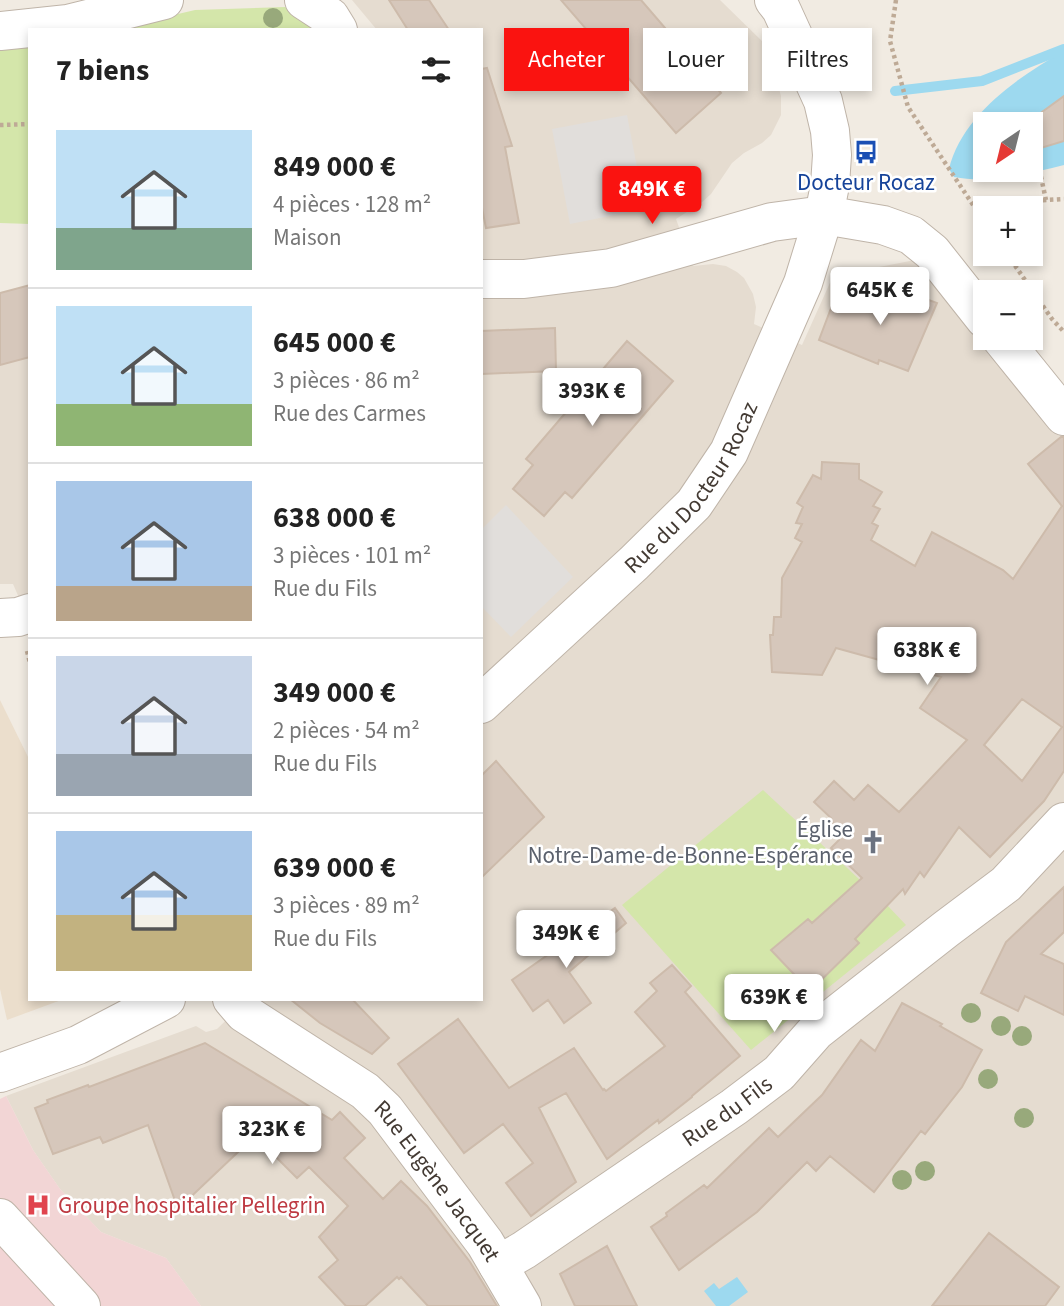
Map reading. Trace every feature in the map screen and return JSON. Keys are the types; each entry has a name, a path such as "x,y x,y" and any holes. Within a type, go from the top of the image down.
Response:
{"street":[{"path":"29,28 68,24 164,0"},
{"path":"304,0 330,17 337,28"},
{"name":"Rue du Docteur Rocaz","path":"483,702 694,504 729,452 803,283 824,215 831,175 830,131 823,101 774,0"},
{"path":"0,31 28,28"},
{"path":"483,279 524,279 611,268 772,222 824,215 883,225 911,235 932,252 973,304"},
{"path":"1011,350 1064,416"},
{"name":"Rue du Fils","path":"499,1265 734,1107 779,1073 816,1031 1006,884 1064,822"},
{"path":"0,1073 78,1045 162,1001"},
{"name":"Rue Eugène Jacquet","path":"234,1001 244,1013 365,1091 385,1110 485,1243 522,1306"},
{"path":"0,1218 81,1306"}],"path":[{"path":"896,0 890,41 908,107 972,204 1064,198"},
{"path":"0,125 28,124"},
{"path":"1042,182 1046,200"},
{"path":"1015,266 1064,332"}],"shaded area":[{"path":"352,0 720,0 762,41 762,91 780,91 781,115 771,135 732,163 711,194 676,219 693,266 713,264 726,266 737,272 744,278 753,294 756,307 754,324 802,345 833,276 915,260 973,327 973,350 991,350 1064,439 1064,1306 201,1306 166,1258 101,1232 60,1189 33,1150 6,1096 196,1026 206,1032 217,1029 246,1001 483,1001 483,28 375,28"},
{"path":"627,115 645,209 570,224 552,129"},
{"path":"28,286 28,618 13,584 0,584 0,293"},
{"path":"506,505 573,577 511,637 483,608 483,528"},
{"path":"0,700 28,757 28,1001 59,1001 7,1020 0,989"},
{"name":"Groupe hospitalier Pellegrin","path":"6,1096 33,1150 60,1189 101,1232 166,1258 201,1306 0,1306 0,1099"}],"green space":[{"path":"285,7 313,28 118,28 195,10"},
{"path":"28,44 28,224 0,223 0,48"},
{"path":"763,790 906,925 751,1050 622,905"}],"water":[{"path":"1064,51 1064,165 1043,170 1043,112 982,112 1028,73"},
{"path":"973,122 973,179 954,177 949,169 966,131"},
{"path":"737,1277 748,1292 729,1306 716,1306 704,1291 714,1283 719,1289"}],"building":[{"path":"389,0 429,0 448,28 407,28"},
{"path":"561,0 641,0 665,28 643,28 643,91 721,93 676,133 629,79 629,28 585,28"},
{"path":"487,68 512,146 505,147 519,223 486,228 483,213 483,69"},
{"path":"1064,96 1064,141 1043,147 1042,112"},
{"path":"886,284 937,303 908,371 879,360 878,364 819,340 836,295 873,310"},
{"path":"28,286 28,358 0,365 0,293"},
{"path":"555,328 556,371 483,374 483,331"},
{"path":"627,341 673,381 572,498 565,492 544,516 513,489 533,465 526,459"},
{"path":"1064,437 1064,771 1044,801 990,857 959,827 924,877 920,872 905,894 903,889 855,939 859,943 810,991 771,950 808,919 812,923 862,878 831,848 839,840 831,818 814,802 834,781 854,800 868,785 899,812 967,740 920,708 941,677 836,648 822,675 772,672 770,635 773,635 774,617 781,617 782,578 802,542 795,538 802,524 796,523 803,507 797,503 813,475 821,479 822,462 859,464 859,479 882,492 873,506 880,509 872,523 878,526 871,540 915,566 932,532 1003,570 1013,579 1062,506 1028,464","holes":["1022,699 1062,727 1022,781 984,745"]},
{"path":"496,761 544,817 483,876 483,774"},
{"path":"1064,887 1064,932 1041,954 1064,964 1064,1015 1025,996 1018,1011 981,993 1006,942"},
{"path":"615,908 626,923 569,972 591,1003 564,1023 548,1000 533,1011 512,980"},
{"path":"672,965 691,986 685,992 740,1056 659,1123 658,1120 607,1159 566,1093 539,1108 576,1182 531,1216 506,1183 533,1163 503,1124 464,1153 398,1064 458,1019 509,1088 574,1048 606,1091 665,1046 635,1012 657,991 650,983"},
{"path":"292,1001 354,1001 389,1038 372,1054 320,1023"},
{"path":"902,1003 942,1024 940,1026 982,1050 962,1087 925,1134 921,1131 874,1192 830,1156 816,1171 807,1162 757,1212 679,1270 651,1227 704,1185 707,1188 769,1128 778,1137 822,1095 861,1040 875,1051"},
{"path":"205,1043 332,1120 340,1112 365,1138 344,1158 383,1199 401,1181 427,1206 470,1262 497,1306 428,1306 401,1277 397,1277 365,1306 346,1306 319,1277 338,1260 319,1237 348,1206 309,1167 297,1178 255,1136 178,1209 148,1125 103,1143 100,1137 53,1154 35,1108 48,1103 47,1100"},
{"path":"989,1233 1059,1287 1045,1306 932,1306"},
{"path":"607,1246 637,1306 575,1306 560,1274"}],"waterway":[{"path":"895,91 982,81 1064,49"}],"place":[{"name":"Docteur Rocaz","path":"866,152"},
{"name":"Église Notre-Dame-de-Bonne-Espérance","path":"873,842"},
{"name":"Groupe hospitalier Pellegrin","path":"38,1205"}]}
